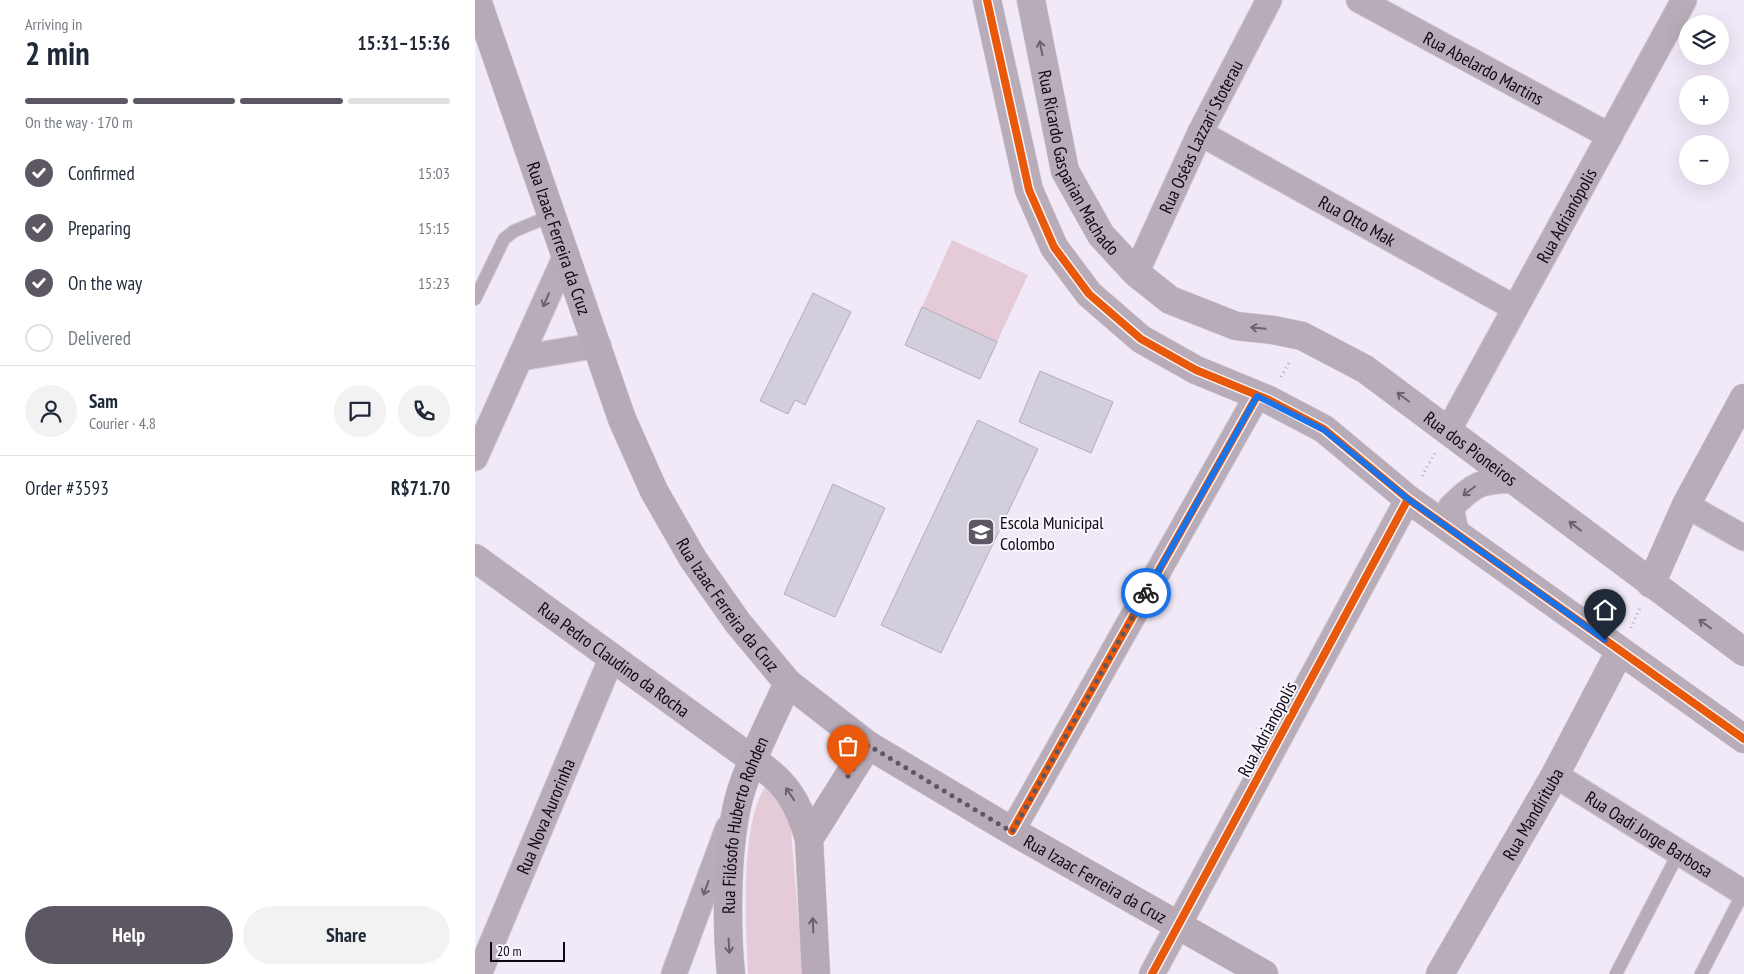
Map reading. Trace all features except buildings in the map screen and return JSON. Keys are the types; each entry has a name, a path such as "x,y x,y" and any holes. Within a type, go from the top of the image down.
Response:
{"main road":[{"name":"Rua Izaac Ferreira da Cruz","path":"477,0 626,428 655,490 693,559 738,623 788,683 868,745 1012,832 1179,924 1264,974"},
{"name":"Rua Filósofo Huberto Rohden","path":"731,974 730,882 741,793 753,760 788,683"},
{"path":"809,839 868,745"},
{"path":"753,760 774,774 790,792 802,815 809,839 816,974"}],"street":[{"path":"987,0 1029,190 1054,247 1089,294 1141,339 1195,370 1263,398 1324,430 1408,499 1744,739"},
{"name":"Rua Ricardo Gasparian Machado","path":"1031,0 1065,171 1101,235 1136,273 1170,300"},
{"name":"Rua Oséas Lazzari Stoterau","path":"1136,273 1200,133 1269,0"},
{"name":"Rua Abelardo Martins","path":"1359,0 1610,136"},
{"name":"Rua Adrianópolis","path":"1448,431 1684,0"},
{"name":"Rua Otto Mak","path":"1200,133 1515,308"},
{"path":"475,458 566,255"},
{"name":"Rua dos Pioneiros","path":"1170,300 1236,326 1273,330 1302,336 1365,369 1744,652"},
{"path":"521,358 597,345"},
{"path":"1012,832 1263,398"},
{"path":"1651,584 1686,505 1744,398"},
{"path":"1456,532 1451,507 1468,490 1484,481 1515,480"},
{"name":"Rua Adrianópolis","path":"1152,974 1408,499"},
{"path":"1686,505 1744,538"},
{"name":"Rua Pedro Claudino da Rocha","path":"475,558 753,760"},
{"name":"Rua Mandirituba","path":"1440,974 1555,775 1621,651"},
{"name":"Rua Nova Aurorinha","path":"479,974 611,657"},
{"name":"Rua Oadi Jorge Barbosa","path":"1555,775 1743,893"},
{"path":"674,974 741,793"}],"lane":[{"path":"475,299 504,239 514,231 553,215"},
{"path":"1616,974 1679,852"},
{"path":"1701,974 1743,893"}],"path":[{"path":"1263,398 1302,336"},
{"path":"1408,499 1448,431"},
{"path":"1621,651 1651,584"}],"shaded area":[{"path":"952,240 1028,275 997,342 922,307"},
{"path":"772,779 788,795 803,974 748,974 746,901 749,842 761,794"}],"cycle path":[{"path":"987,0 1029,190 1054,247 1089,294 1141,339 1196,370 1269,400 1324,429 1408,499 1744,739"},
{"path":"1012,831 1257,396"},
{"path":"1152,974 1408,499"}],"way so far":[{"path":"848,776 868,745 1012,832 1146,593"}],"place":[{"name":"Escola Municipal Colombo","path":"981,532"}],"route":[{"path":"1146,593 1257,396 1269,400 1324,430 1408,499 1605,640"}]}
